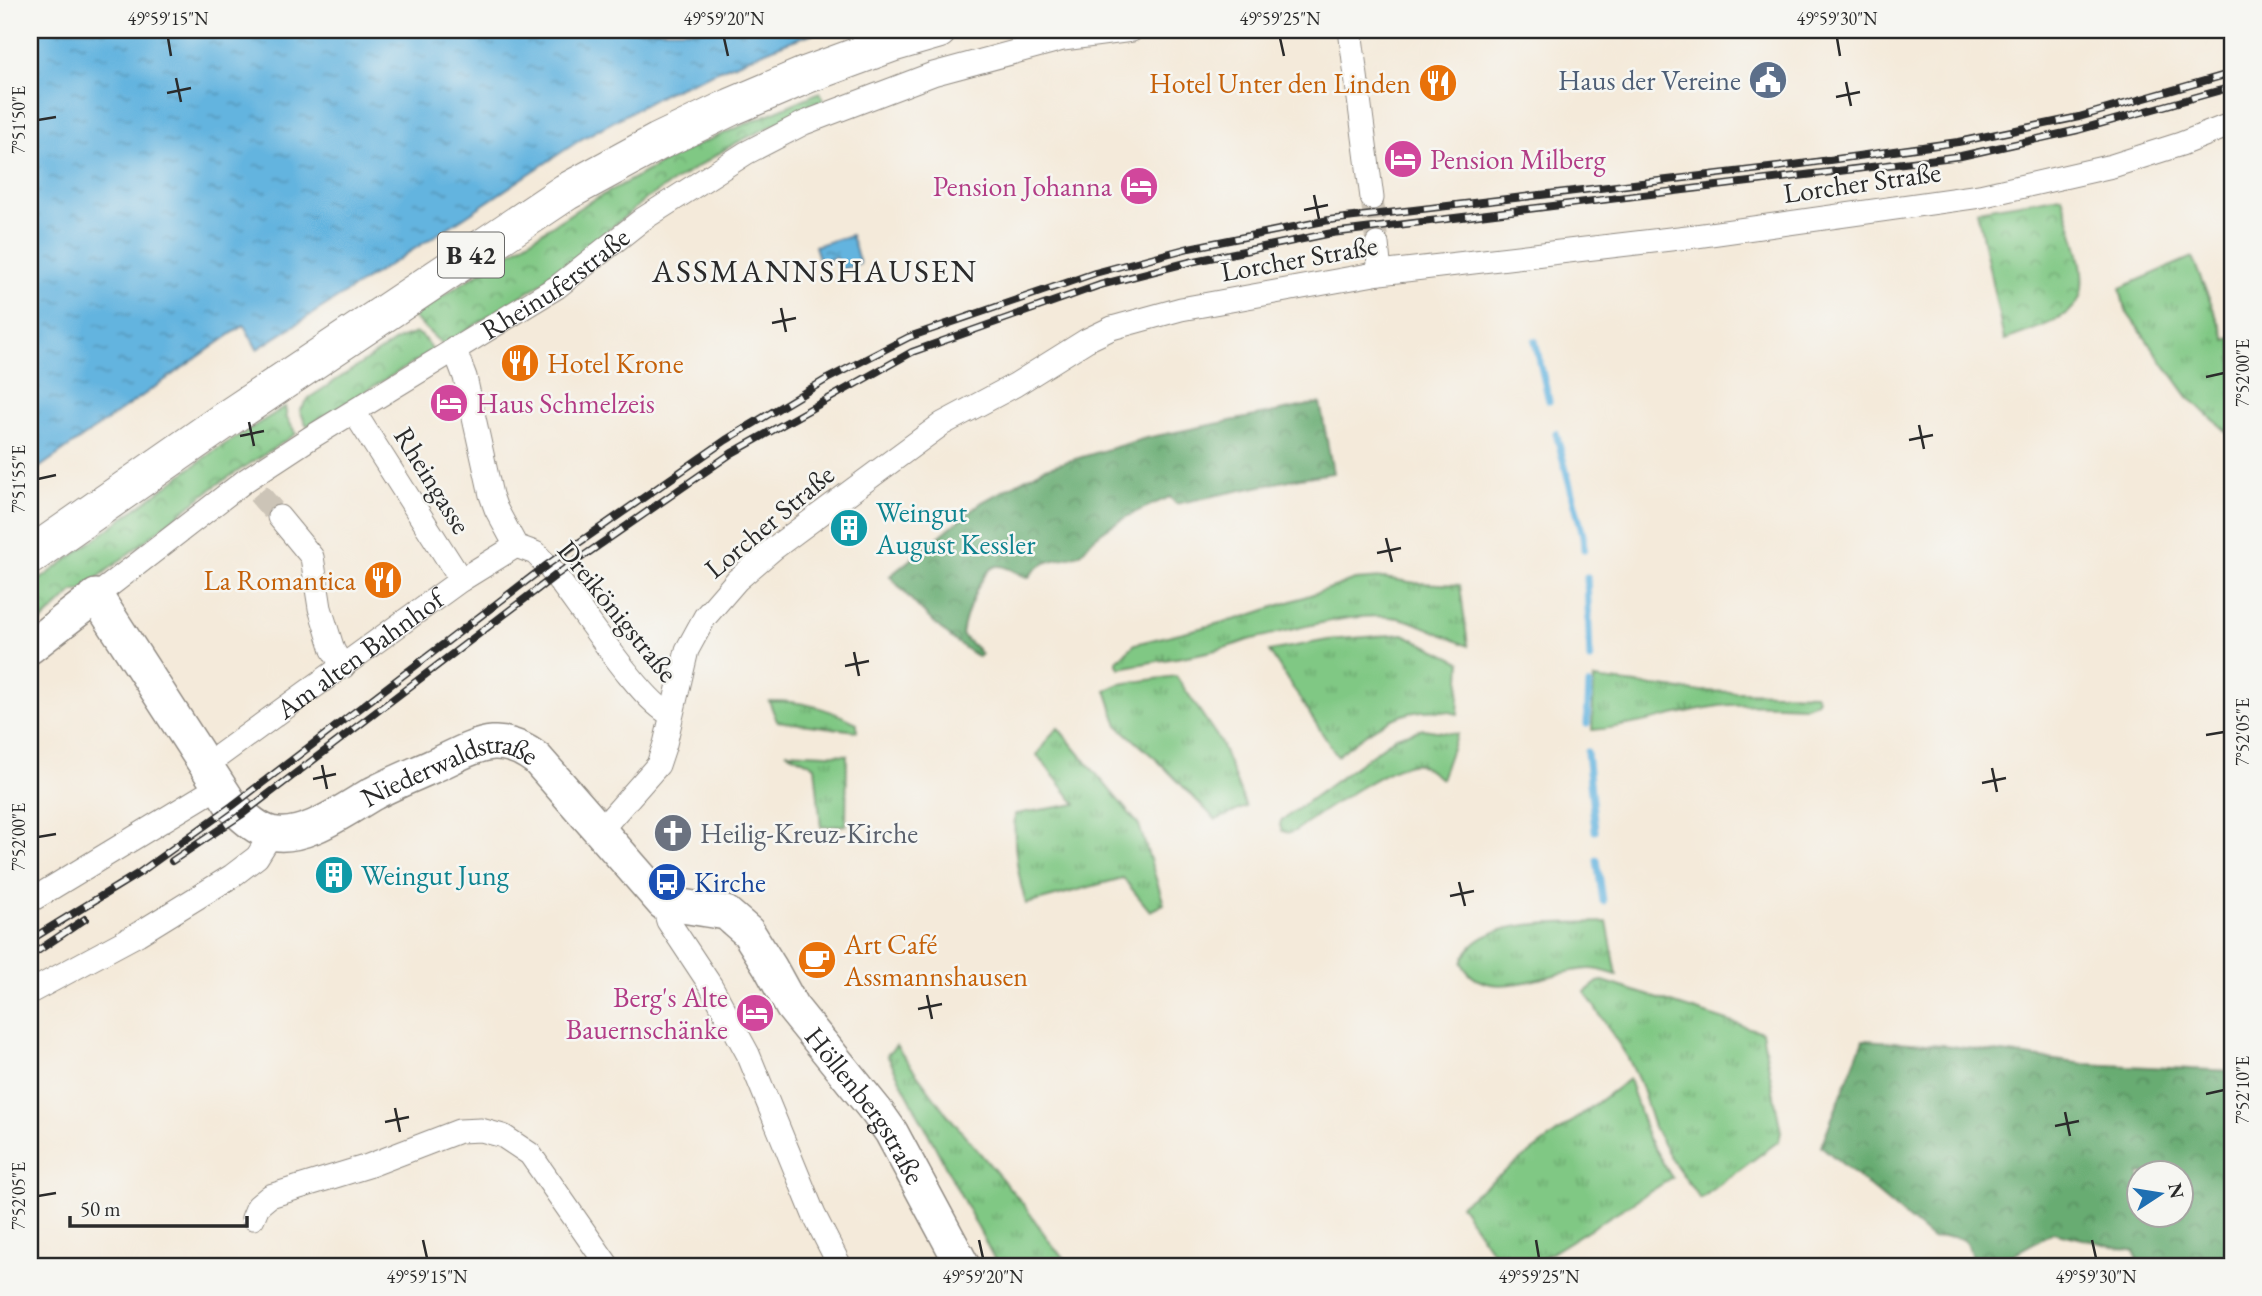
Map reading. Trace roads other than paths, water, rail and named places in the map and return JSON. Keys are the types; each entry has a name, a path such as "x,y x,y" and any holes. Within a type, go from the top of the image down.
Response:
{"main road":[{"name":"B 42","path":"30,556 225,420 566,192 637,153 731,107 806,75 893,43 938,30"},
{"name":"Rheinuferstraße","path":"30,646 96,596"},
{"path":"96,596 212,777 241,815 272,833"},
{"name":"Niederwaldstraße","path":"272,833 291,833 306,829 388,786 478,746 495,743 521,748 537,759 599,832"},
{"path":"599,832 663,903"},
{"name":"Höllenbergstraße","path":"663,903 726,913 748,932 792,1007 891,1132 963,1266"}],"street":[{"name":"Rheinuferstraße","path":"96,596 252,486 310,438 557,287 670,200 746,153 804,123 933,74 1063,39 1132,30"},
{"path":"1350,30 1372,198"},
{"name":"Lorcher Straße","path":"599,832 658,765 687,650 705,617 737,580 783,541 942,424 1112,328 1181,309 1380,273 1682,237 1980,196 2112,166 2232,124"},
{"path":"1377,244 1380,273"},
{"name":"Dreikönigstraße","path":"454,348 466,377 491,495 516,546 535,553 547,565 655,705 671,714"},
{"name":"Rheingasse","path":"354,412 461,580"},
{"path":"279,517 312,557 320,608 333,650 343,667"},
{"name":"Am alten Bahnhof","path":"30,901 139,835 343,667 461,580 516,546"},
{"path":"30,992 138,934 232,876 257,857 272,833"},
{"path":"663,903 668,921 711,986 748,1054 814,1214 840,1266"},
{"path":"253,1218 258,1206 270,1196 368,1166 459,1131 481,1130 503,1136 530,1154 608,1266"}],"water":[{"path":"30,30 822,30 665,93 583,138 257,349 244,325 30,474"},
{"path":"851,235 860,264 840,270 836,257 820,262 815,246"}],"waterway":[{"path":"1535,341 1549,401"},
{"path":"1556,433 1583,535 1584,549"},
{"path":"1587,577 1590,659"},
{"path":"1587,724 1589,685"},
{"path":"1587,752 1595,831"},
{"path":"1597,860 1603,901"},
{"path":"1446,1266 1459,1259"}],"tunnel":[{"path":"1372,198 1377,244"},
{"path":"258,493 279,517"}],"railway":[{"path":"30,940 139,873 232,806 547,565 726,440 827,379 909,337 1095,273 1189,248 1329,220 1794,165 1958,142 2079,117 2232,73"},
{"path":"172,861 241,815 556,575 732,453 912,352 1100,285 1190,262 1332,233 1961,156 2078,130 2232,87"},
{"path":"30,956 85,919"}],"place":[{"name":"Haus der Vereine","path":"1768,80"},
{"name":"Hotel Unter den Linden","path":"1438,83"},
{"name":"Pension Milberg","path":"1403,159"},
{"name":"Pension Johanna","path":"1139,186"},
{"name":"Hotel Krone","path":"520,363"},
{"name":"Haus Schmelzeis","path":"449,403"},
{"name":"Weingut August Kessler","path":"849,528"},
{"name":"La Romantica","path":"383,580"},
{"name":"Heilig-Kreuz-Kirche","path":"673,833"},
{"name":"Weingut Jung","path":"334,875"},
{"name":"Kirche","path":"667,882"},
{"name":"Art Café Assmannshausen","path":"817,960"},
{"name":"Berg's Alte Bauernschänke","path":"755,1013"}],"district":[{"name":"ASSMANNSHAUSEN","path":"815,271"}]}
